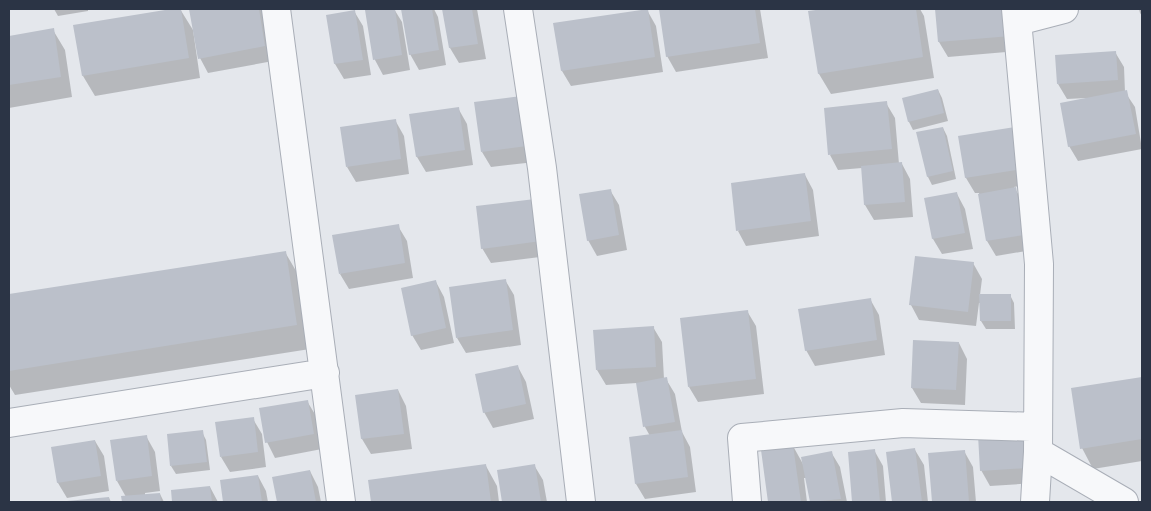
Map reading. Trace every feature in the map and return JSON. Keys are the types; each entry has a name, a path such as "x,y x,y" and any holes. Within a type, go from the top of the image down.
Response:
{"street":[{"path":"276,9 342,502"},
{"path":"518,9 543,178 581,502"},
{"path":"1035,502 1038,439 1039,264 1017,15 1064,9"},
{"path":"9,423 325,374"},
{"path":"747,502 742,438 904,423 1038,439 1124,502"}],"building":[{"path":"181,9 189,58 82,76 73,25"},
{"path":"189,9 259,9 265,46 198,59"},
{"path":"395,9 402,55 373,60 365,10"},
{"path":"401,9 432,9 439,50 409,55"},
{"path":"442,9 472,9 478,44 449,48"},
{"path":"648,9 655,57 561,71 553,23"},
{"path":"659,9 755,9 760,43 666,57"},
{"path":"823,9 916,9 923,57 818,74 808,11"},
{"path":"935,9 1009,9 1011,36 938,42"},
{"path":"355,10 363,60 334,64 326,15"},
{"path":"54,28 61,77 9,85 9,36"},
{"path":"1116,51 1118,80 1057,84 1055,55"},
{"path":"938,89 944,113 908,122 902,98"},
{"path":"1127,90 1136,134 1068,147 1060,103"},
{"path":"521,96 527,146 481,152 474,102"},
{"path":"887,101 892,149 828,155 824,108"},
{"path":"459,107 465,150 416,157 409,114"},
{"path":"396,119 401,159 346,167 340,127"},
{"path":"943,127 953,171 927,177 916,132"},
{"path":"1015,127 1022,169 965,178 958,136"},
{"path":"902,162 905,202 864,205 861,166"},
{"path":"805,173 811,221 736,231 731,183"},
{"path":"1016,187 1024,235 986,241 978,194"},
{"path":"611,189 619,235 587,241 579,194"},
{"path":"957,192 965,233 932,239 924,198"},
{"path":"535,199 541,241 481,249 476,206"},
{"path":"399,224 405,263 339,274 332,235"},
{"path":"286,251 297,325 9,371 9,294"},
{"path":"915,256 974,262 968,312 909,305"},
{"path":"506,279 513,330 456,338 449,287"},
{"path":"436,280 446,328 411,336 401,288"},
{"path":"979,294 1011,294 1011,321 980,321"},
{"path":"871,298 877,340 805,351 798,309"},
{"path":"748,310 756,379 688,387 680,318"},
{"path":"654,326 656,367 596,370 593,330"},
{"path":"913,340 959,342 956,390 911,388"},
{"path":"518,365 526,404 483,413 475,374"},
{"path":"667,377 675,422 643,427 636,383"},
{"path":"1142,377 1142,439 1080,449 1071,388"},
{"path":"398,389 404,434 361,439 355,395"},
{"path":"308,400 314,434 265,443 259,408"},
{"path":"254,417 258,452 220,457 215,422"},
{"path":"203,430 207,462 170,466 167,434"},
{"path":"682,430 688,477 635,484 629,437"},
{"path":"1026,433 1027,468 980,471 978,435"},
{"path":"147,435 152,476 116,481 110,440"},
{"path":"95,440 101,476 57,483 51,447"},
{"path":"793,445 801,502 768,502 761,450"},
{"path":"915,448 922,502 892,502 886,452"},
{"path":"875,449 880,502 852,502 848,452"},
{"path":"965,450 969,502 932,502 928,453"},
{"path":"832,451 841,499 810,502 801,457"},
{"path":"486,464 491,502 371,502 368,480"},
{"path":"535,464 541,502 502,502 497,470"},
{"path":"310,470 316,502 277,502 272,477"},
{"path":"258,475 262,502 223,502 220,480"},
{"path":"210,486 212,502 172,502 171,490"},
{"path":"160,493 161,502 122,502 121,496"},
{"path":"109,497 110,502 67,502 67,501"}]}
